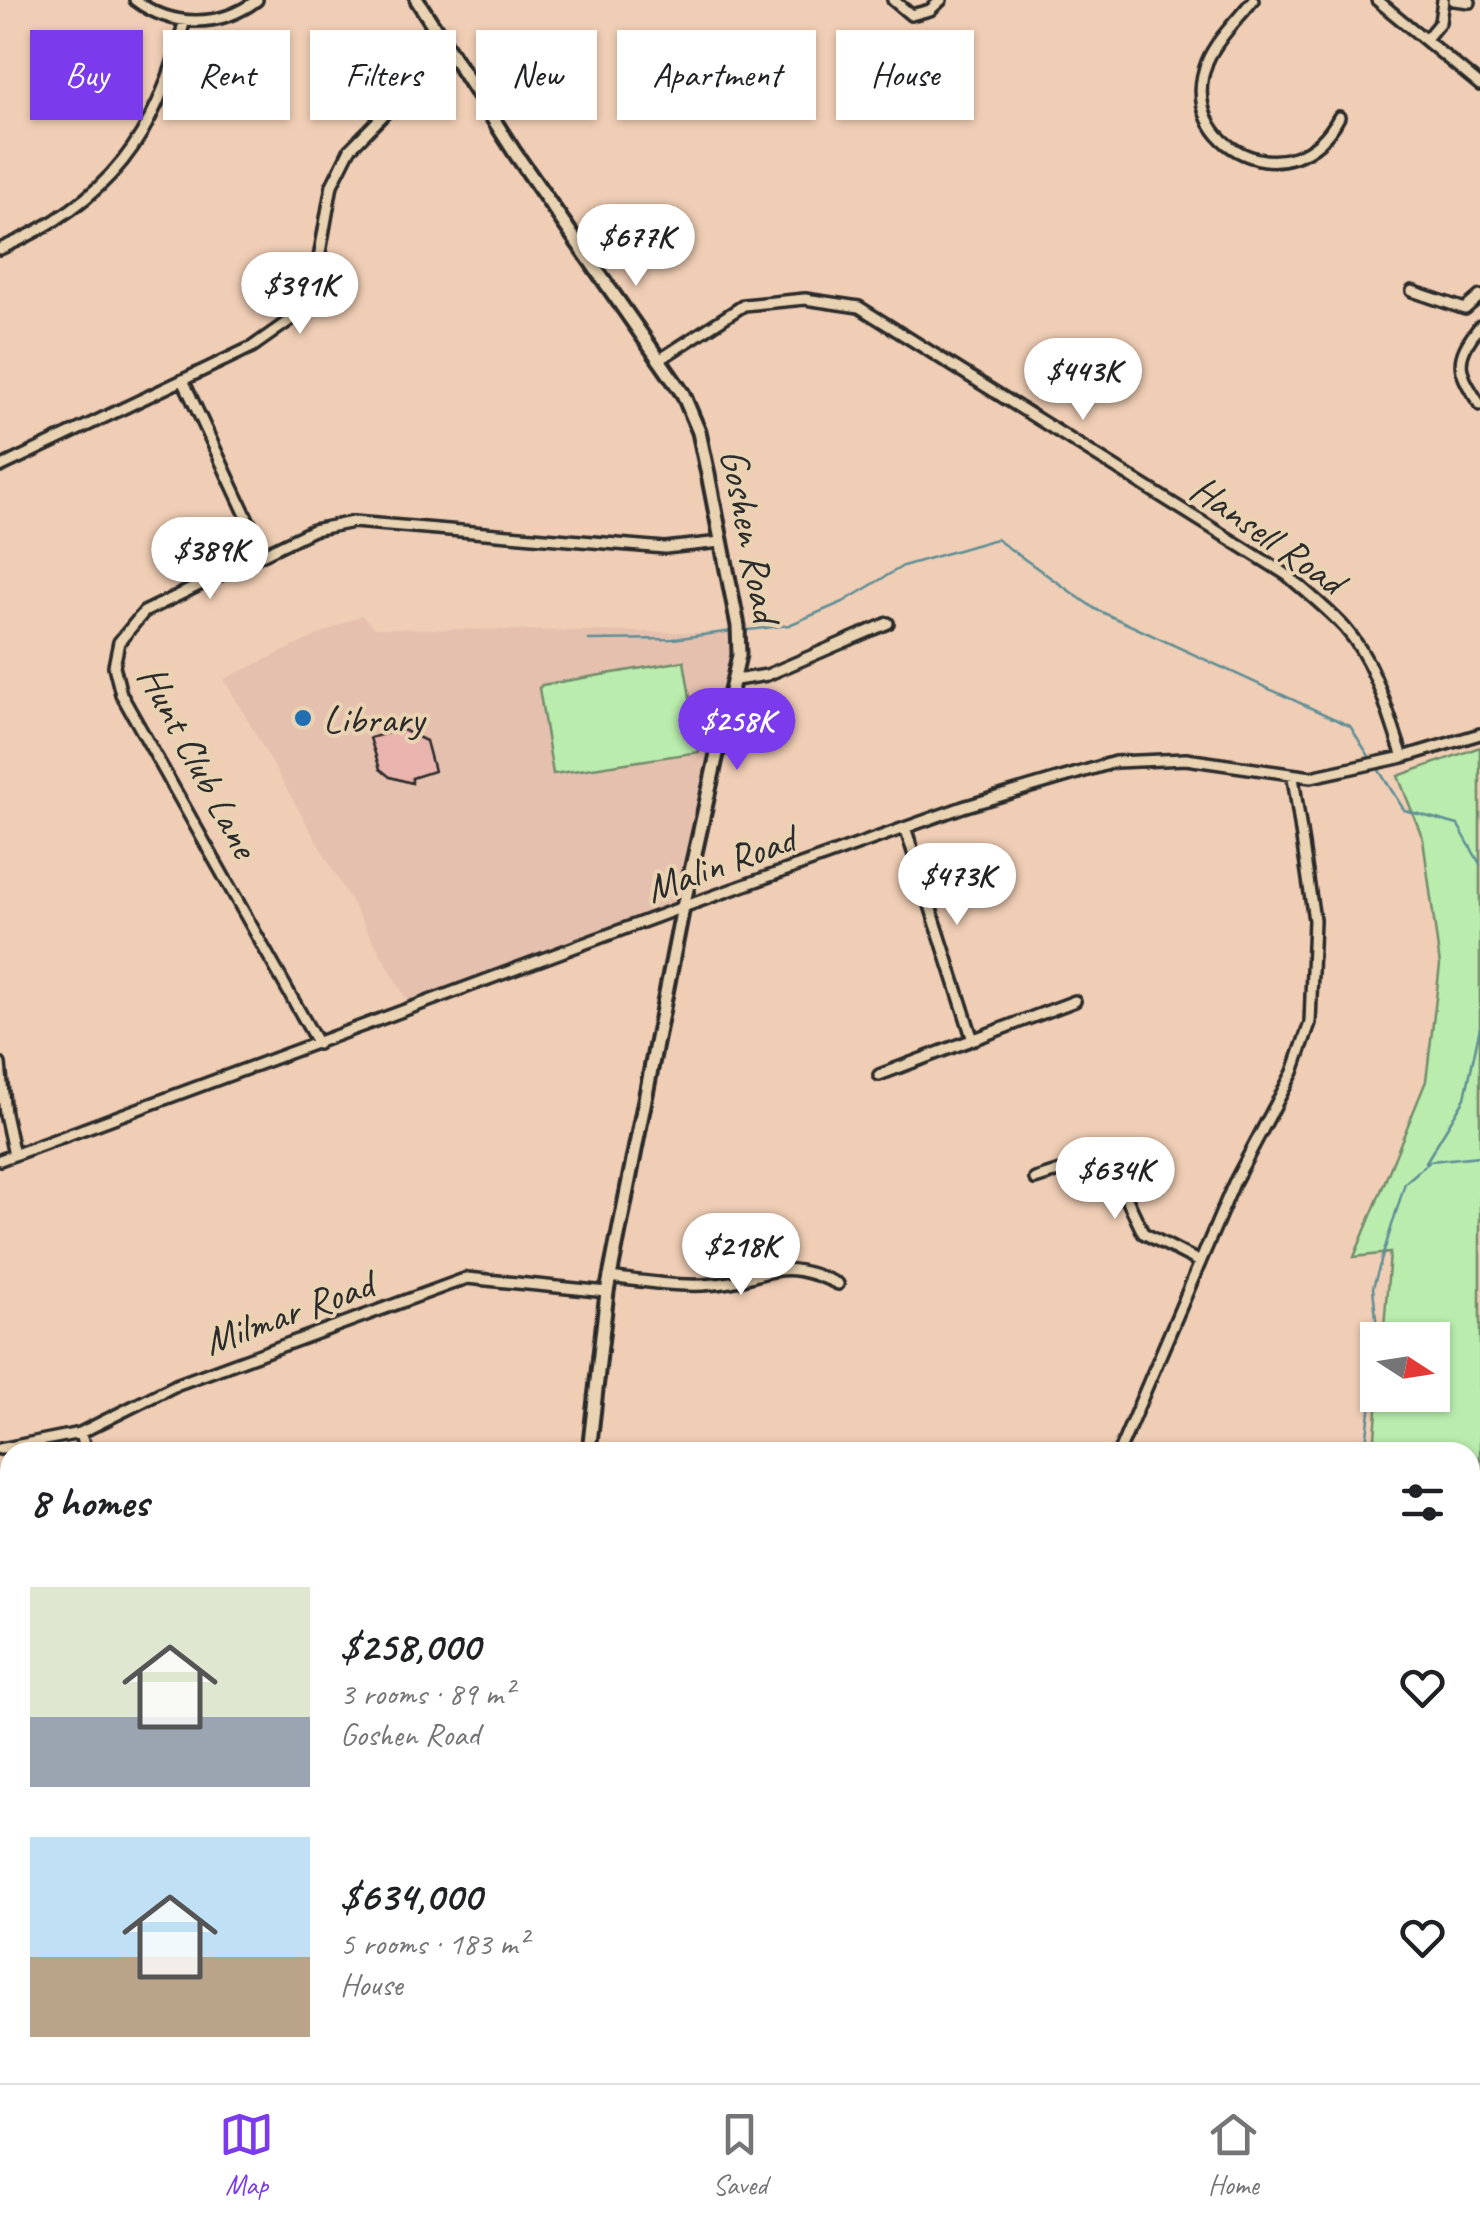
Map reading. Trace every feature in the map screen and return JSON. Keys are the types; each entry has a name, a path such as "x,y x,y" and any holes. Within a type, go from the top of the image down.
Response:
{"street":[{"path":"136,0 184,23 216,20 258,0"},
{"name":"Goshen Road","path":"417,0 437,30"},
{"path":"893,0 911,15 930,10 942,0"},
{"path":"1253,0 1208,57 1202,94 1212,126 1238,152 1272,162 1310,153 1329,136 1339,117"},
{"path":"1377,0 1480,85"},
{"path":"1426,39 1440,22 1443,0"},
{"path":"1454,0 1470,2"},
{"path":"0,249 68,214 106,182 140,140 171,79 184,23"},
{"name":"Goshen Road","path":"456,59 580,248 662,358 683,394 699,432 738,629 736,680 683,907 606,1292 590,1442"},
{"path":"0,467 252,347 293,318 316,275 332,186 350,149 379,120"},
{"path":"1412,291 1465,309 1480,296"},
{"name":"Hansell Road","path":"662,358 744,304 806,298 859,307 1287,575 1356,642 1372,671 1404,757"},
{"path":"1480,326 1468,342 1459,371 1480,406"},
{"path":"183,380 264,554"},
{"name":"Hunt Club Lane","path":"318,1044 121,694 114,666 119,642 133,621 313,530 353,522 665,548 721,542"},
{"path":"736,680 766,675 888,622"},
{"name":"Malin Road","path":"0,1160 683,907 963,808 1114,762 1186,760 1293,777 1331,774 1480,734"},
{"path":"1123,1442 1234,1183 1294,1072 1310,1023 1314,920 1293,777"},
{"path":"906,830 972,1037"},
{"path":"879,1075 972,1037 1075,1002"},
{"path":"0,1064 14,1155"},
{"path":"1035,1179 1084,1162 1100,1165 1117,1178 1138,1228 1200,1262"},
{"path":"610,1278 705,1285 789,1266 807,1269 838,1284"},
{"name":"Milmar Road","path":"35,1442 80,1433 178,1384 467,1278 606,1292"},
{"path":"80,1433 83,1442"}],"shaded area":[{"path":"361,615 375,628 739,633 683,907 412,1009 224,679"}],"green space":[{"path":"684,661 699,752 553,774 539,688 542,685"},
{"path":"1480,747 1480,1442 1375,1442 1377,1412 1450,1412 1450,1322 1384,1322 1390,1253 1354,1257 1426,1081 1440,965 1423,839 1398,776"}],"building":[{"path":"401,729 426,741 434,771 412,778 412,783 390,777 380,769 370,738"}],"waterway":[{"path":"740,631 789,625 843,602 903,566 996,539 1095,609 1350,726 1372,761"},
{"path":"589,640 673,639 732,631"},
{"path":"1377,767 1404,810 1458,825 1480,864"},
{"path":"1426,1162 1465,1098 1480,1027"},
{"path":"1376,1322 1373,1287 1405,1183 1430,1161 1480,1156"},
{"path":"1366,1442 1370,1412"}],"place":[{"name":"Library","path":"303,718"}]}
